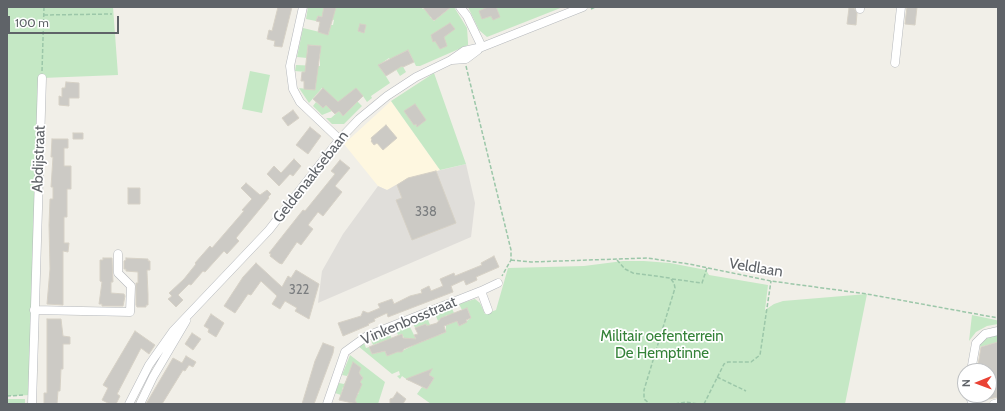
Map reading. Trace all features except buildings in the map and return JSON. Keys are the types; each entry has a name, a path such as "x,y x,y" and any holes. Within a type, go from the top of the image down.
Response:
{"street":[{"path":"303,7 290,66 292,89 300,102 340,139"},
{"path":"460,7 467,16 482,47"},
{"path":"895,63 901,7"},
{"name":"Geldenaaksebaan","path":"129,404 149,365 173,331 269,230 340,139 359,119 387,96 416,77 451,60 466,59 482,47 585,8"},
{"name":"Abdijstraat","path":"32,400 42,78"},
{"path":"34,310 130,312 131,286 118,273 118,254"},
{"name":"Vinkenbosstraat","path":"327,404 345,352 367,336 498,283"},
{"path":"481,291 488,310"},
{"name":"Geldenaaksebaan","path":"140,404 153,377 182,331 188,316"},
{"path":"972,363 976,343 985,334 998,331"},
{"path":"994,404 998,403"}],"path":[{"path":"42,78 44,7"},
{"path":"585,8 595,7"},
{"path":"44,15 112,14"},
{"path":"466,62 511,250 511,260 498,283"},
{"name":"Veldlaan","path":"511,260 532,262 642,258 708,268 772,281 847,291 998,318"},
{"path":"618,260 625,269 633,273 702,283 708,268"},
{"path":"650,404 644,400 643,394 675,288 674,283 670,278"},
{"path":"704,404 722,366 726,363 751,362 760,355 772,281"},
{"path":"717,377 746,391"},
{"path":"7,396 32,400"},
{"path":"675,404 686,402 698,404"}],"shaded area":[{"path":"391,101 440,170 387,190 378,186 344,144"},
{"path":"466,164 475,203 471,237 318,303 322,271 343,234 378,186 387,190 408,178"}],"green space":[{"path":"7,7 113,7 118,75 42,78 32,395 7,396"},
{"path":"308,7 421,7 423,9 426,7 433,14 430,17 434,21 451,7 454,7 467,28 468,45 420,66 416,66 408,50 397,56 406,72 400,76 389,58 379,65 390,83 371,96 372,98 367,102 363,96 357,101 362,106 344,124 332,124 326,118 331,118 339,111 343,116 351,108 343,99 331,109 332,111 322,115 313,106 316,102 323,108 330,100 325,91 322,88 309,103 299,88 315,90 316,73 295,71 296,65 320,66 320,46 308,45 307,58 297,57 303,28 328,34 331,25 333,25 334,20 318,16 316,21 306,19"},
{"path":"468,7 563,7 487,37 479,30"},
{"path":"250,71 270,75 262,113 242,109"},
{"path":"434,73 466,164 440,170 391,101"},
{"name":"Militair oefenterrein De Hemptinne","path":"623,261 670,263 706,270 709,275 768,285 765,310 774,304 783,301 867,294 845,404 431,404 417,394 422,387 427,389 434,378 429,375 430,373 410,378 409,381 402,376 400,379 397,376 400,375 399,371 392,374 358,346 364,343 366,348 369,347 372,354 385,351 387,356 391,354 378,343 373,345 371,340 389,332 395,346 400,352 412,346 408,339 404,338 402,334 398,335 396,330 409,325 418,343 432,337 426,324 415,328 413,323 427,317 430,325 434,324 439,335 446,332 446,325 450,323 447,315 438,321 435,314 452,308 459,326 471,318 467,308 462,310 459,304 475,299 480,303 485,314 496,310 508,268 584,266"},
{"path":"972,315 996,320 998,321 998,324 987,326 976,332 969,341"},
{"path":"998,335 998,342 976,348 986,338"},
{"path":"350,355 385,382 378,404 355,404 355,396 359,393 343,387 341,395 335,393 339,383 344,384 346,381 357,385 363,378 359,373 361,368 348,374 347,376 342,375"},
{"path":"7,399 25,399 25,404 7,404"}]}
